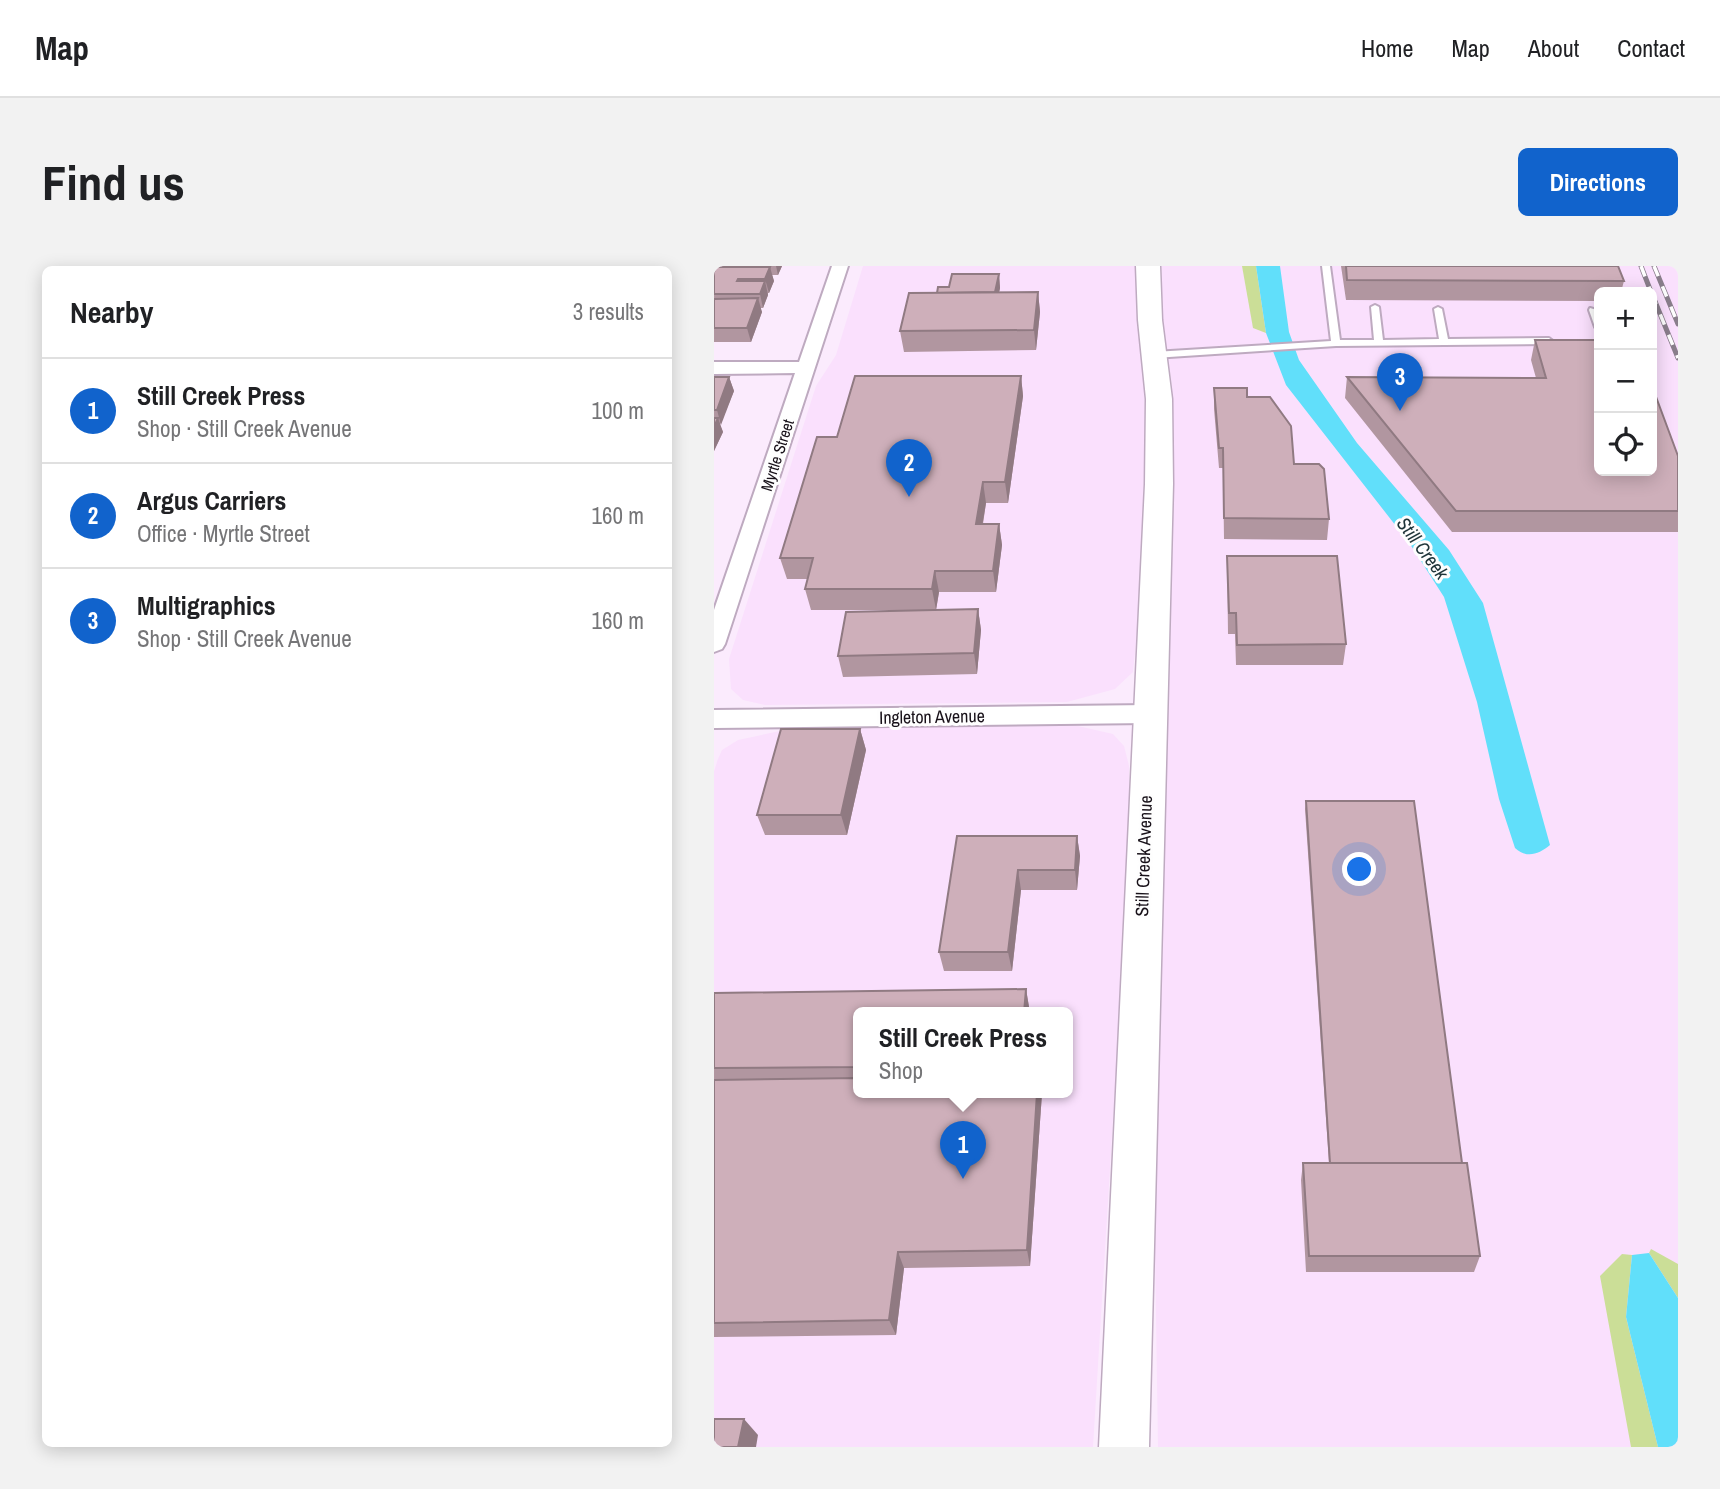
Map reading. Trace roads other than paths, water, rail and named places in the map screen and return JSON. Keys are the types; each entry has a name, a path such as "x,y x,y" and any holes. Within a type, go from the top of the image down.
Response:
{"street":[{"name":"Myrtle Street","path":"714,644 840,266"},
{"name":"Still Creek Avenue","path":"1124,1447 1160,439 1147,289 1148,266"},
{"path":"714,368 806,367"},
{"name":"Ingleton Avenue","path":"714,719 1150,714"}],"lane":[{"path":"1326,266 1336,343"},
{"path":"1375,307 1380,343"},
{"path":"1438,309 1444,342"},
{"path":"1154,355 1336,343 1560,341"}],"water":[{"name":"Still Creek","path":"1256,266 1280,266 1289,332 1299,360 1357,443 1449,550 1483,603 1550,845 1542,851 1528,854 1515,848 1499,799 1477,702 1444,597 1410,544 1286,385 1266,333"},
{"path":"1649,1253 1678,1298 1678,1447 1658,1447 1626,1317 1632,1255"}],"railway":[{"path":"1641,266 1649,287"},
{"path":"1654,266 1678,324"},
{"path":"1657,306 1678,358"}],"place":[{"name":"Multigraphics","path":"1400,411"},
{"name":"Argus Carriers","path":"909,497"},
{"name":"Still Creek Press","path":"963,1179"}]}
